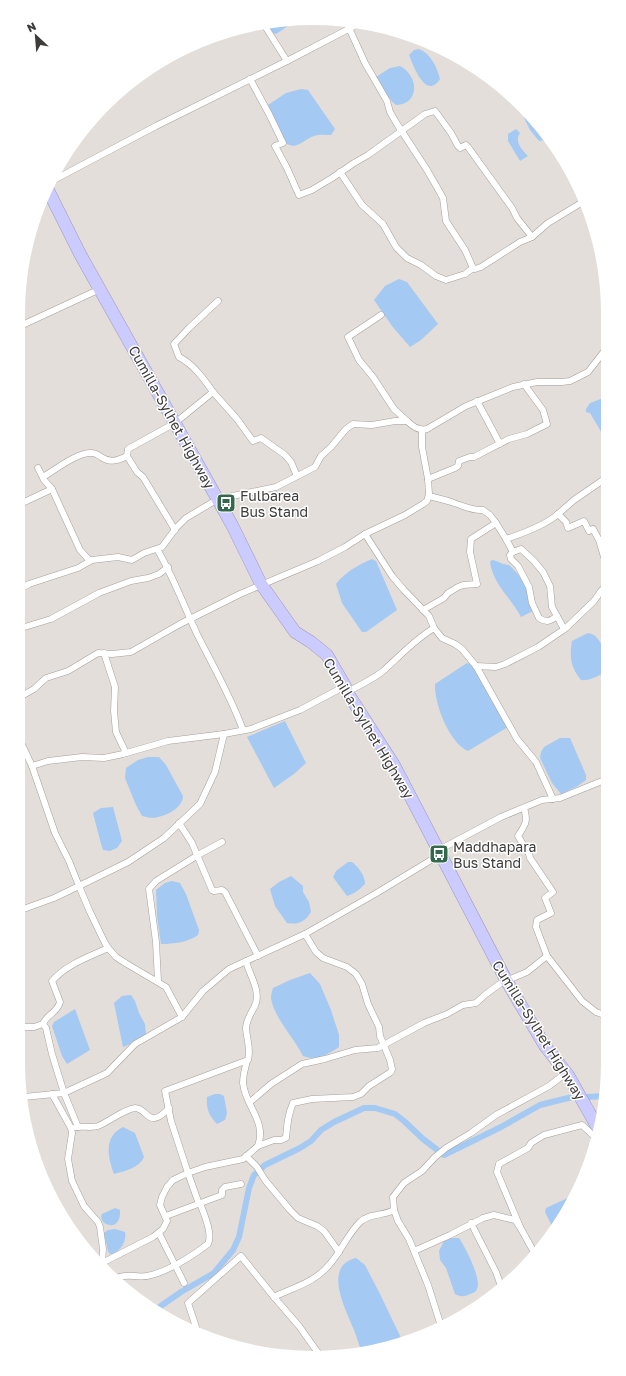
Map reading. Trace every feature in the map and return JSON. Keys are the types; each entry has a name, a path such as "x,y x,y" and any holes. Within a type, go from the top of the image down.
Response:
{"highway":[{"name":"Cumilla-Sylhet Highway","path":"51,195 80,254 218,499 261,584 295,632 311,642 326,655 394,765 506,980 545,1046 567,1074 594,1122"}],"street":[{"path":"60,177 349,28 365,63 387,101 390,112 443,198 446,221 465,250 474,268"},
{"path":"267,29 287,61"},
{"path":"250,79 269,114 282,143 275,146 299,195 312,190 368,155 425,114 435,111 451,133 458,146 460,148 466,145 468,147 512,208 517,218 532,237"},
{"path":"340,172 362,205 383,224 396,247 407,258 421,265 436,276 446,280 465,274 474,268 481,267 520,242 532,237 548,223 579,204"},
{"path":"25,324 100,289"},
{"path":"218,302 189,328 174,344 179,357 186,360 204,379 253,441 260,438 285,455 291,462 297,476"},
{"path":"381,315 348,337 359,360 373,377 394,409 412,426 422,431 477,402 513,387 537,382 570,381 588,372 601,355"},
{"path":"428,479 455,468 458,466 459,461 474,457 510,439 527,434 547,424 543,410 524,384"},
{"path":"174,530 143,477 137,472 127,456 128,449 175,423 214,392"},
{"path":"477,402 500,444"},
{"path":"25,586 78,568 92,560 118,557 132,560 144,553 162,547 174,530 186,518 218,499 276,487 315,467 321,456 331,447 346,429 353,424 372,425 395,421 407,421"},
{"path":"25,694 34,689 46,678 68,671 98,654 131,652 191,619 261,584 295,572 318,561 345,547 365,534 415,509 427,500 428,496 428,479 422,447 422,431"},
{"path":"42,477 83,454 94,453 106,461 113,461 127,456"},
{"path":"38,468 42,477 52,489 78,546 90,561"},
{"path":"506,539 519,535 550,520 574,500 601,481"},
{"path":"25,502 52,489"},
{"path":"428,496 467,508 483,510 490,515 506,539 512,552 510,556 511,559 518,566 529,587 532,603 539,618 546,621 551,620 556,616"},
{"path":"558,514 566,522 568,528 584,521 589,531 593,529 601,548"},
{"path":"423,610 444,598 454,589 463,585 477,584 470,552 471,539 496,523"},
{"path":"365,534 392,576 429,616 434,628 442,638 462,649 476,666 517,739 536,762 553,799"},
{"path":"157,549 168,568 218,676 232,701 243,730"},
{"path":"512,552 521,549 534,561 542,572 550,586 552,607 564,629"},
{"path":"25,627 51,619 93,596 131,581 148,578 159,574 168,568"},
{"path":"476,666 496,667 533,650 564,629 594,601 601,591"},
{"path":"32,766 82,756 104,758 168,741 251,729 300,710 346,689 367,683 420,637 434,628"},
{"path":"104,653 115,687 114,711 116,732 126,753"},
{"path":"25,908 54,898 128,862 164,838 200,804 215,772 224,734"},
{"path":"25,751 32,766 55,833 70,861 90,912 108,948 116,957 166,987 182,1017"},
{"path":"27,1096 64,1093 107,1073 135,1044 182,1017 203,991 229,968 305,934 375,894 440,852 501,818 542,800 560,798 601,781"},
{"path":"524,808 527,819 524,828 518,836 530,858 553,892 546,898 551,913 537,920 536,927 547,956 577,996 596,1012 601,1014"},
{"path":"179,823 198,855 212,890 222,890 225,892 258,956"},
{"path":"158,982 156,942 149,889 156,881 222,842"},
{"path":"105,1262 147,1240 165,1226 167,1221 166,1216 160,1206 165,1191 173,1180 205,1167 239,1160 258,1146 274,1140 286,1138 287,1122 293,1103 312,1099 353,1097 361,1094 369,1086 390,1072 392,1067 379,1027 368,1004 362,984 356,974 347,967 323,958 316,952 305,934"},
{"path":"25,1028 43,1024 45,1019 59,1006 60,1002 52,981 59,974 82,960 108,948"},
{"path":"250,1102 271,1084 302,1064 325,1060 355,1050 378,1048 463,1005 476,1003 506,980 527,972 547,956"},
{"path":"246,961 256,988 257,999 249,1016 247,1026 250,1054 247,1061 243,1082 261,1132 258,1146"},
{"path":"43,1024 46,1028 64,1093 78,1127"},
{"path":"119,1277 149,1276 162,1271 186,1260 202,1249 210,1241 210,1233 171,1121 165,1091 247,1061"},
{"path":"439,1321 428,1285 409,1239 394,1210 393,1197 404,1182 422,1171 435,1157 458,1140 471,1133 496,1115 549,1086 567,1074"},
{"path":"52,1094 71,1128 72,1133 68,1159 72,1181 84,1206 98,1222 100,1227 103,1249 102,1260"},
{"path":"71,1128 96,1126 135,1108 140,1109 146,1116 158,1118 169,1108"},
{"path":"532,1250 520,1227 499,1178 497,1172 499,1164 528,1148 531,1143 544,1135 550,1133 582,1125 592,1134"},
{"path":"246,1156 257,1166 265,1180 290,1210 298,1218 317,1226 324,1231 339,1252"},
{"path":"166,1216 222,1195 222,1190 225,1187 242,1184"},
{"path":"274,1297 313,1280 328,1266 360,1221 385,1212 390,1213 394,1210"},
{"path":"414,1251 450,1235 471,1223 494,1214 515,1220 520,1227"},
{"path":"471,1223 500,1282"},
{"path":"159,1232 184,1283"},
{"path":"196,1325 188,1302 241,1256 299,1326 317,1351"}],"water":[{"path":"287,26 276,34 270,32 268,29"},
{"path":"419,49 427,54 437,70 440,79 435,85 430,86 425,84 417,73 409,55 414,50"},
{"path":"400,66 411,76 414,89 413,95 409,100 396,105 376,77 390,68"},
{"path":"301,89 308,90 335,129 331,135 316,135 300,144 292,146 285,142 268,105 286,93"},
{"path":"523,115 543,140 539,141 530,130"},
{"path":"516,129 520,133 518,136 518,142 528,156 520,161 508,141 508,134"},
{"path":"399,279 407,282 438,324 421,340 410,347 392,326 374,300 385,286"},
{"path":"601,399 601,432 590,413 586,412 586,409 590,403"},
{"path":"372,559 376,561 397,610 366,632 362,632 342,603 336,584 352,569"},
{"path":"492,560 509,565 520,576 528,591 533,611 521,617 498,584 490,562"},
{"path":"588,633 595,636 601,644 601,674 595,678 581,680 573,667 571,657 572,641"},
{"path":"467,663 473,665 508,727 468,751 461,747 449,731 440,711 435,692 435,684"},
{"path":"285,721 306,763 294,774 274,788 247,737"},
{"path":"560,738 570,738 586,775 586,780 576,787 561,794 552,783 540,758 544,747"},
{"path":"148,757 159,757 166,765 183,796 178,807 162,816 154,818 142,816 125,778 126,768 138,760"},
{"path":"113,807 122,841 117,848 110,851 103,850 93,813 101,808"},
{"path":"348,862 352,862 359,869 364,877 365,884 357,891 347,896 333,877 336,871"},
{"path":"291,876 303,886 303,892 309,902 311,912 304,920 295,924 287,923 275,906 270,889 279,882"},
{"path":"172,881 180,883 186,894 199,930 198,935 186,941 161,944 157,916 156,890 165,883"},
{"path":"310,973 320,984 331,1010 339,1035 339,1047 326,1055 312,1058 303,1056 280,1020 271,998 273,988"},
{"path":"131,995 145,1024 146,1034 140,1040 123,1047 114,1003 122,996"},
{"path":"75,1009 90,1050 67,1064 62,1056 52,1026 54,1022"},
{"path":"215,1094 224,1096 227,1113 225,1120 217,1124 210,1115 207,1105 207,1097"},
{"path":"123,1127 135,1133 144,1157 139,1164 114,1174 109,1154 110,1142 112,1136"},
{"path":"567,1198 551,1224 545,1212 546,1208"},
{"path":"115,1208 120,1210 119,1218 116,1224 110,1225 103,1222 101,1217 102,1214"},
{"path":"115,1229 125,1232 125,1239 120,1249 110,1254 104,1233 108,1230"},
{"path":"452,1238 459,1238 472,1263 477,1278 477,1290 464,1296 455,1294 446,1268 440,1260 439,1251 444,1241"},
{"path":"356,1258 365,1265 401,1337 360,1347 339,1290 338,1279 340,1270 346,1263"}],"waterway":[{"path":"160,1306 181,1292 214,1273 233,1250 239,1237 249,1188 254,1175 265,1165 311,1141 321,1130 334,1122 364,1108 375,1108 395,1114 423,1139 444,1155 501,1127 540,1105 568,1098 599,1096"}],"place":[{"name":"Fulbarea Bus Stand","path":"226,503"},
{"name":"Maddhapara Bus Stand","path":"439,854"}]}
